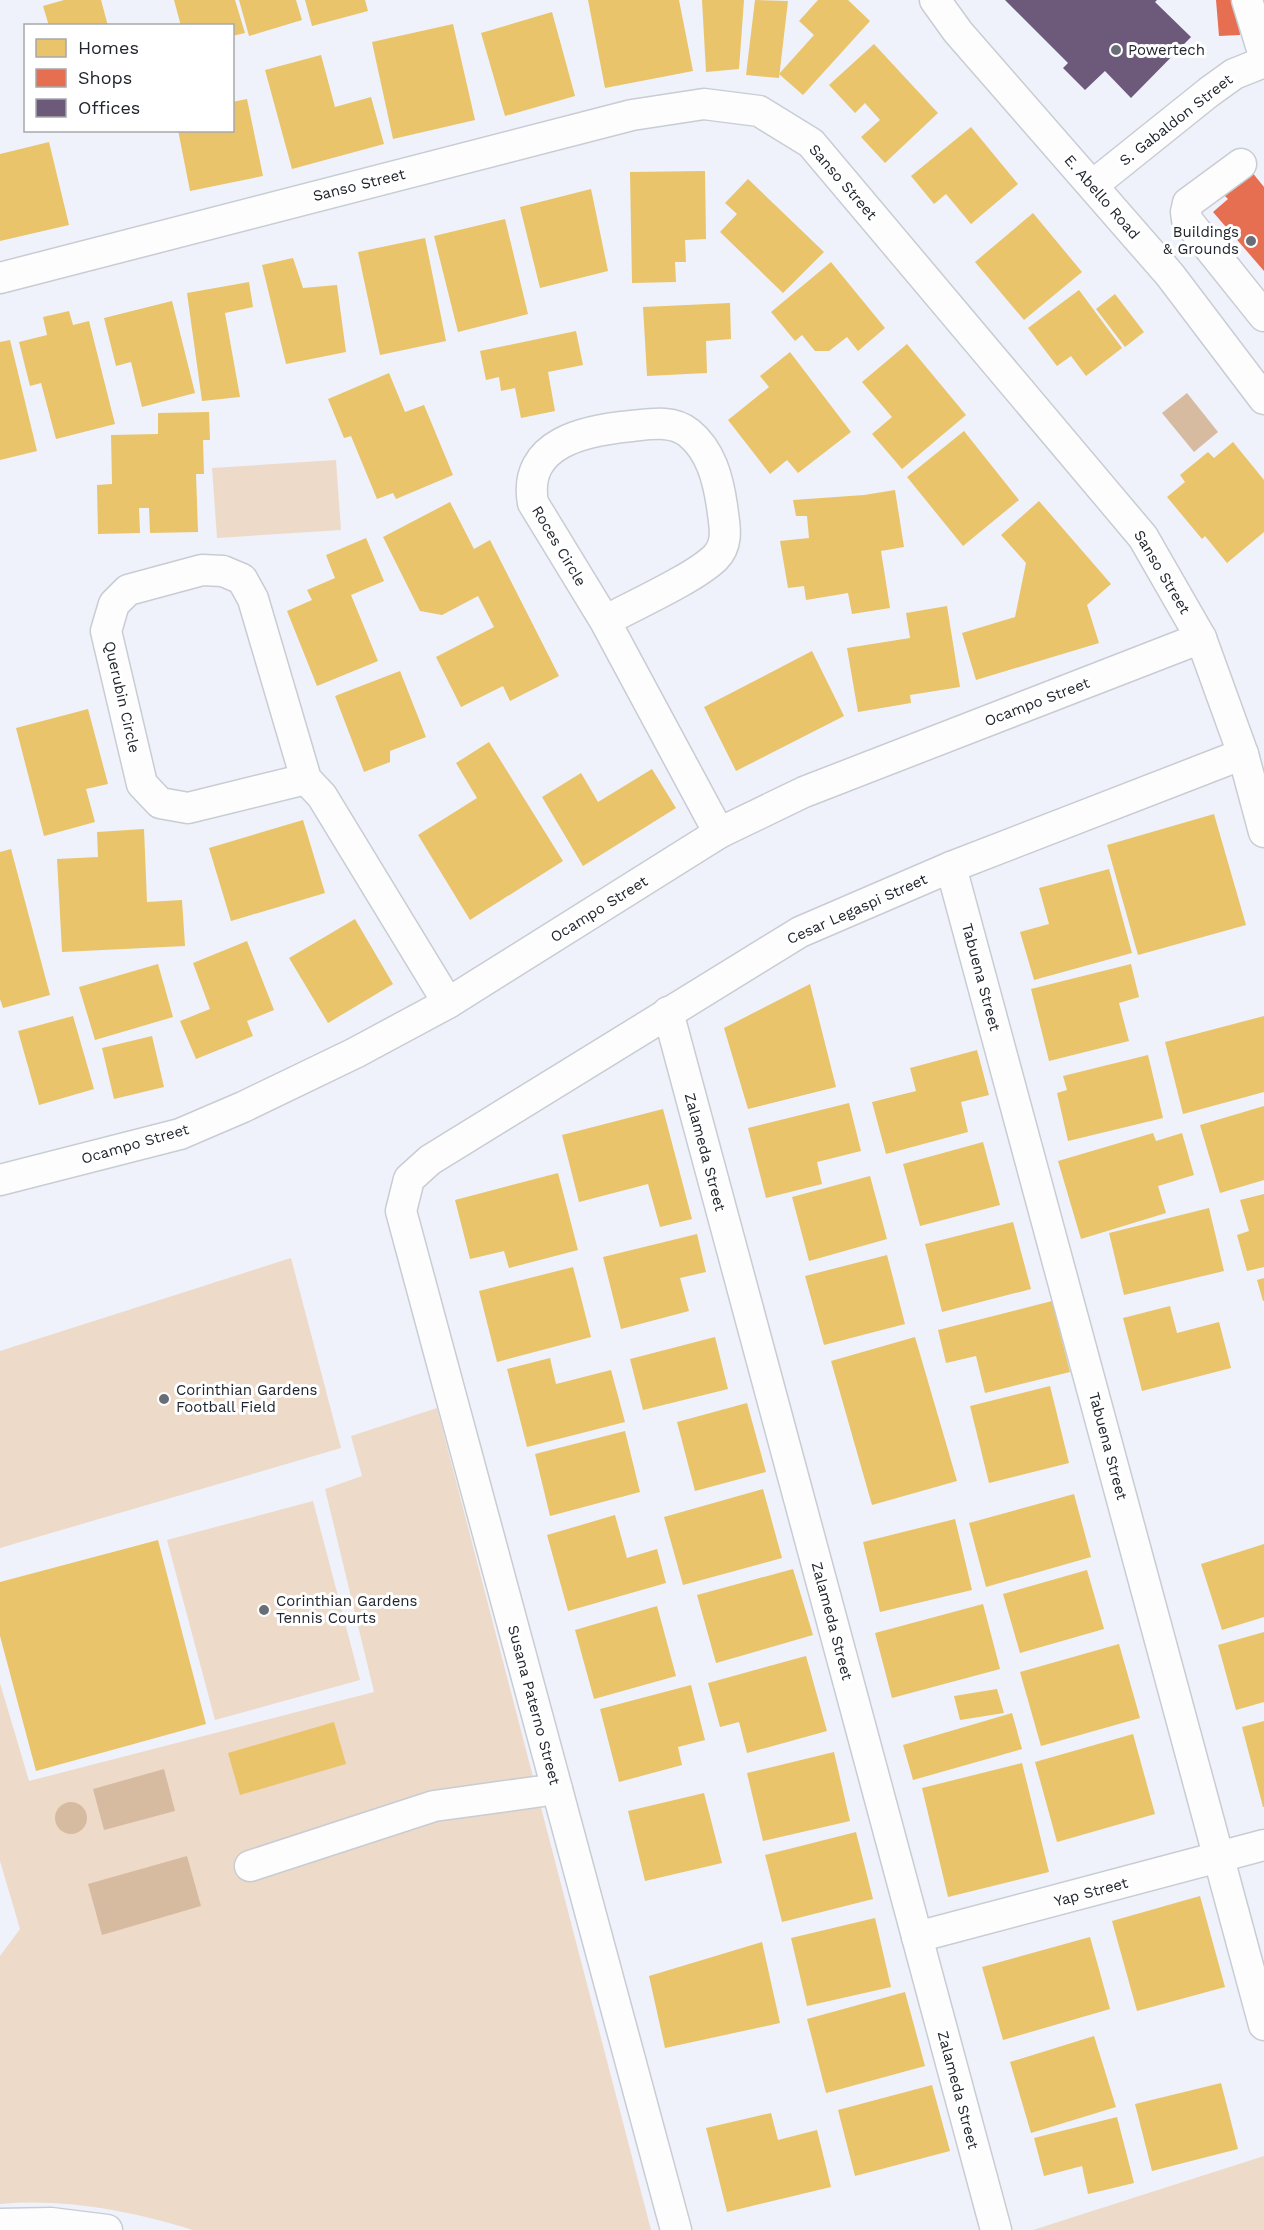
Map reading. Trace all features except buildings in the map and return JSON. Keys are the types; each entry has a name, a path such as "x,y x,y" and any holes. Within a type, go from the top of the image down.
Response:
{"street":[{"name":"E. Abello Road","path":"934,0 958,32 1170,275 1264,399"},
{"path":"1247,0 1264,56"},
{"name":"S. Gabaldon Street","path":"1093,185 1217,86 1234,74 1264,62"},
{"name":"Sanso Street","path":"0,278 632,115 704,104 759,111 811,143 1143,537 1201,638 1243,754 1264,832"},
{"path":"1241,164 1188,203 1185,212 1187,220 1264,316"},
{"path":"1170,275 1207,245"},
{"name":"Roces Circle","path":"605,621 700,569 716,557 723,546 725,534 715,471 703,448 688,432 666,423 604,428 576,435 551,448 534,473 530,489 533,503 605,621 719,833"},
{"name":"Querubin Circle","path":"306,779 188,808 159,802 142,784 106,631 114,604 128,590 202,570 223,571 242,579 253,599 306,779 322,796 448,1004"},
{"name":"Ocampo Street","path":"0,1180 180,1134 345,1058 448,1004 719,833 804,792 1201,638"},
{"name":"Cesar Legaspi Street","path":"409,1179 430,1160 800,932 951,867 1243,754"},
{"name":"Tabuena Street","path":"951,867 1264,2025"},
{"name":"Zalameda Street","path":"668,1012 996,2230"},
{"name":"Susana Paterno Street","path":"409,1179 401,1211 676,2230"},
{"path":"250,1866 434,1806 557,1789"},
{"name":"Yap Street","path":"917,1937 1264,1845"},
{"path":"0,2224 51,2223 106,2230"}],"shaded area":[{"path":"1187,393 1218,432 1194,452 1162,413"},
{"path":"336,460 341,530 217,538 212,468"},
{"name":"Corinthian Gardens Football Field","path":"291,1258 341,1448 0,1548 0,1351"},
{"path":"437,1408 651,2230 193,2230 146,2217 98,2208 49,2203 0,2204 0,1956 20,1929 0,1861 0,1683 29,1781 374,1692 325,1489 362,1476 351,1436"},
{"name":"Corinthian Gardens Tennis Courts","path":"313,1501 360,1680 215,1720 167,1540"},
{"path":"164,1769 175,1811 104,1830 93,1789"},
{"path":"71,1802 82,1807 87,1818 82,1829 71,1834 60,1829 55,1818 60,1807"},
{"path":"187,1856 201,1906 102,1935 88,1884"},
{"path":"1264,2156 1264,2230 1033,2230"}],"place":[{"name":"Powertech","path":"1116,50"},
{"name":"Buildings & Grounds","path":"1251,241"},
{"name":"Corinthian Gardens Football Field","path":"164,1399"},
{"name":"Corinthian Gardens Tennis Courts","path":"264,1610"}]}
